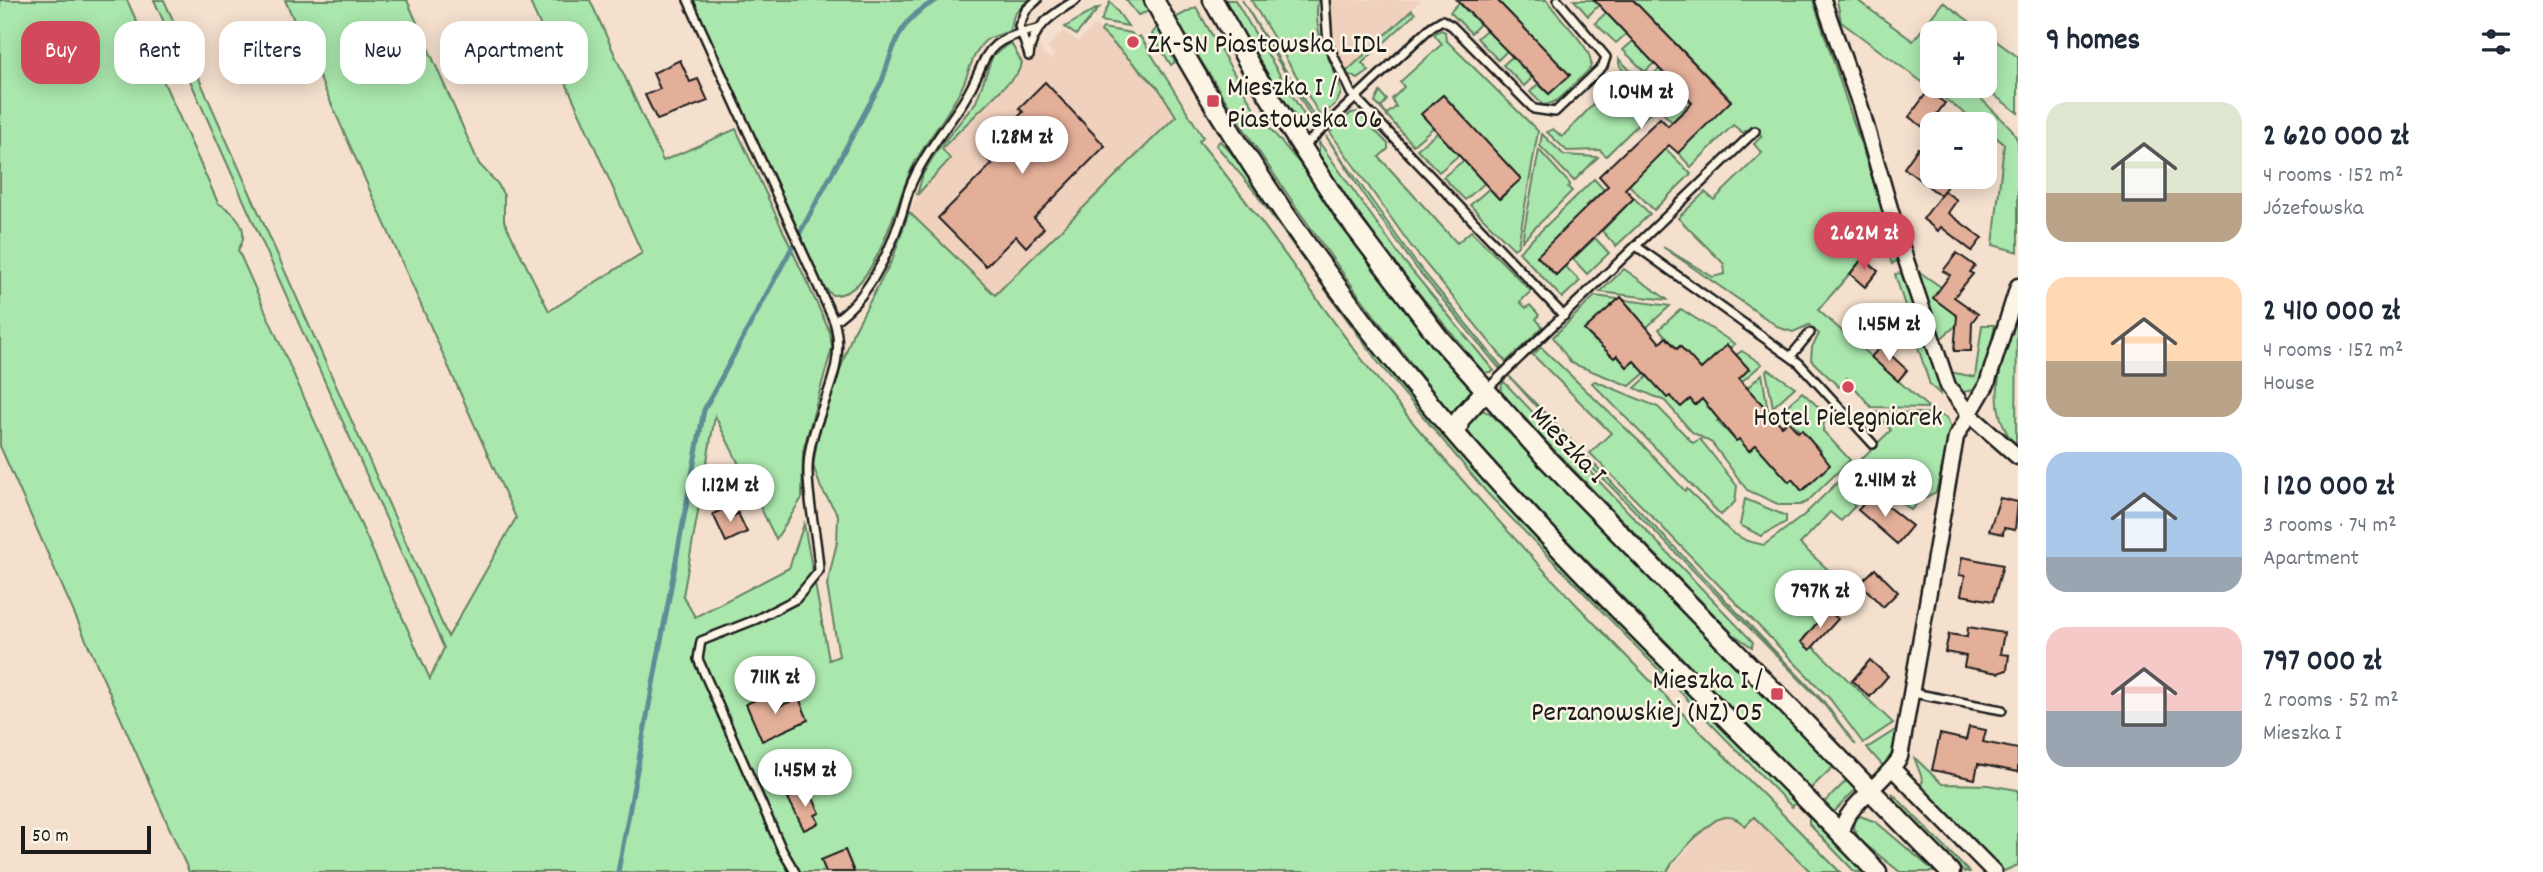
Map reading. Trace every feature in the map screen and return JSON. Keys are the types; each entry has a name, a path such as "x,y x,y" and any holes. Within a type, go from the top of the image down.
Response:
{"street":[{"path":"1154,0 1264,180 1364,321 1456,434 1578,566 1877,872"},
{"name":"Mieszka I","path":"1213,0 1301,148 1375,256 1485,391 1547,459 1950,872"},
{"path":"1823,0 1860,105 1898,236 1948,386 1969,414 2018,457"},
{"path":"1842,835 1844,818 1872,792 1900,757 1956,438 1987,384 2018,286"},
{"path":"1456,434 1460,419 1485,391"},
{"path":"1893,769 1994,872"}],"lane":[{"path":"688,0 834,321 840,351 831,387 817,419 808,467 819,571 796,599 757,619 701,641 698,659 782,850 795,872"},
{"path":"1037,0 1026,10 1019,33 1029,55 1039,29"},
{"path":"834,321 861,293 888,253 912,182 929,149 965,99 979,66 991,48 1019,33 1039,29 1076,0"},
{"path":"1325,0 1328,44 1340,74 1355,99 1564,316"},
{"path":"1301,148 1432,26 1442,20 1452,26 1534,109 1555,113 1603,66 1606,57 1558,0"},
{"path":"1485,391 1755,131"},
{"path":"1636,246 1791,356 1824,386 1872,444"},
{"path":"1791,356 1810,333"},
{"path":"1913,693 2002,710"}],"shaded area":[{"path":"1331,0 1421,0 1345,73 1332,31"},
{"path":"1096,25 1111,41 1140,36 1185,108 995,295 909,213 917,195 950,159 942,149 1017,74 1022,63 1039,45 1043,54 1052,59 1054,55 1047,48 1063,31 1078,41"},
{"path":"1725,817 1736,818 1745,826 1754,817 1811,872 1667,872 1711,823"}],"green space":[{"path":"0,0 127,0 136,21 114,21 114,84 165,84 218,203 240,222 243,235 238,250 430,679 444,648 192,84 201,84 448,637 516,518 322,84 326,84 326,21 294,21 285,0 407,0 416,21 340,21 340,84 426,84 426,43 440,75 440,84 444,84 479,164 498,184 504,196 504,221 549,311 642,253 567,84 588,84 588,21 538,21 529,0 590,0 663,161 736,129 830,332 832,348 803,451 802,498 776,539 715,416 683,596 695,617 789,568 804,524 829,660 839,656 827,585 837,542 838,515 821,488 813,465 818,436 852,335 893,258 909,212 995,295 1176,116 1159,89 1101,31 1103,28 1131,33 1136,38 1140,36 1203,137 1199,141 1355,351 1410,419 1566,594 1840,872 1811,872 1754,817 1745,826 1731,817 1725,817 1708,826 1691,842 1667,872 189,872 0,446"},
{"path":"154,0 164,0 173,21 163,21"},
{"path":"693,0 1028,0 1014,15 1010,31 988,39 977,51 956,99 913,166 873,264 848,292 832,295 824,287"},
{"path":"1126,0 1143,0 1150,11 1138,15"},
{"path":"1224,0 1235,0 1310,125 1301,125 1291,114"},
{"path":"1242,0 1317,121 1314,122"},
{"path":"1251,0 1318,0 1318,26 1341,93 1337,102 1321,117"},
{"path":"1497,0 1547,0 1588,53 1590,68 1557,100 1543,105 1530,92 1538,84 1549,94 1569,75"},
{"path":"1574,0 1594,0 1599,5 1588,16"},
{"path":"1633,0 1813,0 1899,259 1892,264 1883,236 1818,310 1929,408 1871,407 1847,378 1839,387 1811,360 1812,347 1819,334 1809,325 1793,332 1780,328 1663,247 1713,277 1725,274 1724,264 1678,218 1705,192 1714,200 1762,153 1754,144 1762,136 1752,126 1743,133 1733,125 1691,167 1678,153 1731,100"},
{"path":"1837,0 1857,0 1913,41 1920,32 1920,80 1841,22"},
{"path":"1110,2 1112,4 1128,26 1101,21"},
{"path":"1943,2 1969,21 1928,21"},
{"path":"1459,3 1480,24 1471,33 1450,12"},
{"path":"1196,7 1256,112 1301,165 1373,269 1471,389 1471,394 1454,412 1451,413 1413,366 1340,270 1239,121 1175,18"},
{"path":"1099,8 1076,35 1065,27 1096,9"},
{"path":"1412,10 1415,14 1362,63 1369,71 1358,79 1345,73"},
{"path":"1606,13 1626,34 1616,43 1595,23"},
{"path":"1158,26 1175,62 1171,65 1152,34"},
{"path":"1441,30 1445,32 1446,40 1538,131 1518,246 1514,249 1470,205 1490,188 1500,199 1520,179 1443,95 1422,114 1434,127 1413,145 1375,102 1380,92 1387,100 1381,107 1387,114 1396,107 1392,99 1404,87 1400,82 1442,44 1434,34"},
{"path":"1486,30 1507,51 1498,60 1477,38"},
{"path":"1633,41 1654,63 1645,72 1623,50"},
{"path":"1997,42 2018,57 2018,113 1997,97"},
{"path":"1011,43 1022,63 1017,74 944,146 942,149 950,159 917,195 923,174 938,149 976,102 993,55"},
{"path":"1512,57 1532,78 1524,86 1503,65"},
{"path":"1619,59 1661,102 1606,156 1600,150 1567,151 1547,132 1553,129 1562,137 1624,72"},
{"path":"1659,69 1688,98 1669,97 1650,78"},
{"path":"1944,98 1980,98 1995,112 1963,112"},
{"path":"1690,105 1672,122 1662,112 1667,107"},
{"path":"1357,112 1388,144 1388,149 1379,157 1457,243 1471,231 1531,291 1520,302 1526,308 1530,305 1539,315 1536,319 1543,327 1506,362 1411,246 1330,132 1351,113"},
{"path":"1997,114 2011,128 2018,141 2018,252 1993,245 2004,144 1997,138"},
{"path":"1438,132 1459,155 1439,172 1417,149"},
{"path":"1542,134 1564,155 1598,157 1574,181 1540,146"},
{"path":"1326,136 1416,263 1501,366 1499,368 1417,269 1365,197"},
{"path":"1220,141 1239,161 1356,325 1431,420 1564,567 1796,803 1792,807 1487,493 1380,365 1251,187 1216,145"},
{"path":"1319,142 1403,260 1494,371 1485,373 1478,366 1395,264 1319,158"},
{"path":"1665,148 1691,174 1654,210 1629,185"},
{"path":"1539,150 1570,184 1568,187 1572,191 1522,241"},
{"path":"1464,160 1485,183 1465,200 1443,177"},
{"path":"1594,179 1604,190 1586,206 1589,210 1558,235 1560,239 1537,256 1555,275 1565,266 1580,281 1562,298 1519,252"},
{"path":"1634,198 1650,214 1616,246 1602,231"},
{"path":"1595,238 1609,253 1587,274 1573,259"},
{"path":"1624,269 1668,300 1600,292"},
{"path":"1918,271 1941,287 1964,319 1940,339"},
{"path":"1901,273 1938,375 1940,394 1930,385 1895,274"},
{"path":"1595,296 1620,299 1585,330 1595,342 1601,338 1627,367 1643,353 1654,365 1630,386 1571,363 1553,337"},
{"path":"1623,300 1670,306 1646,328 1627,314 1632,309"},
{"path":"1681,309 1735,344 1730,348 1727,346 1708,382 1680,346 1677,349 1659,329"},
{"path":"2017,318 2018,446 2006,432 1998,401 2003,360"},
{"path":"1982,325 1995,325 1984,377 1974,390 1963,392 1955,387 1950,372 1975,377"},
{"path":"1541,347 1643,445 1685,491 1687,489 1731,532 1747,541 1764,545 1803,516 1891,430 1874,411 1938,414 1947,418 1951,429 1936,492 1920,500 1911,510 1877,482 1862,479 1846,496 1855,506 1841,521 1830,512 1800,544 1848,588 1804,638 1893,723 1863,743 1830,699 1590,453 1611,433 1533,355"},
{"path":"1742,351 1762,364 1739,384 1736,381 1749,369 1736,355"},
{"path":"1768,369 1795,387 1773,407 1766,371"},
{"path":"1762,374 1768,411 1745,390"},
{"path":"1509,376 1824,702 1856,745 1822,702 1574,449"},
{"path":"1648,376 1681,407 1690,399 1696,405 1709,393 1720,418 1717,421 1736,441 1739,439 1750,450 1765,436 1802,491 1814,480 1810,475 1821,451 1780,412 1802,392 1825,413 1823,431 1850,460 1807,502 1800,505 1780,505 1747,490 1712,443 1692,432 1665,401 1635,388"},
{"path":"1503,381 1753,642 1752,647 1733,634 1526,421 1500,392"},
{"path":"1595,381 1658,407 1693,443 1700,439 1737,486 1735,502 1721,515 1592,383"},
{"path":"1481,410 1490,413 1834,766 1810,789 1553,526 1475,441 1467,430 1468,422"},
{"path":"1745,499 1786,516 1786,522 1761,536 1740,525"},
{"path":"1897,729 1891,756 1883,766 1867,748"},
{"path":"1914,757 1942,784 1989,785 2018,790 2018,865 2004,871 1920,785 1923,781"},
{"path":"1847,780 1855,790 1833,813 1823,804"},
{"path":"1892,793 1969,872 1964,872 1895,801"},
{"path":"1860,816 1876,822 1935,872 1900,872 1861,841 1853,828 1854,821"},
{"path":"1809,817 1863,872 1855,872 1809,824"}],"building":[{"path":"1457,0 1497,0 1570,75 1549,94"},
{"path":"1594,0 1633,0 1731,101 1678,153 1669,145 1625,189 1634,198 1556,275 1537,256 1608,186 1599,176 1660,118 1668,126 1692,103"},
{"path":"680,60 690,82 698,79 708,101 657,120 645,95 660,89 653,73"},
{"path":"1045,82 1105,146 1034,218 1044,228 1026,247 1016,236 986,266 938,218 992,164 982,154 1023,112 1019,108"},
{"path":"1443,95 1521,179 1499,199 1421,114"},
{"path":"1923,98 1938,98 1945,103 1938,112 1920,112 1920,125 1909,117"},
{"path":"1918,148 1920,149 1920,180 1904,168"},
{"path":"1932,189 1945,189 1940,195"},
{"path":"1944,191 1957,200 1948,213 1982,238 1972,251 1941,227 1938,231 1923,219"},
{"path":"1957,253 1975,266 1970,272 1973,274 1954,297 1978,314 1972,322 1971,351 1954,351 1957,316 1933,298 1950,275 1943,271"},
{"path":"1863,258 1878,271 1865,287 1850,274"},
{"path":"1621,297 1660,343 1666,337 1677,349 1680,346 1701,369 1727,345 1749,369 1739,379 1782,426 1788,421 1798,432 1802,430 1830,465 1802,491 1792,479 1789,482 1756,445 1749,451 1739,439 1736,441 1702,399 1695,405 1690,399 1681,407 1670,396 1667,398 1634,361 1627,367 1617,355 1614,358 1584,330"},
{"path":"1881,346 1907,370 1898,381 1871,357"},
{"path":"1872,494 1912,526 1897,544 1858,510"},
{"path":"2000,498 2018,502 2015,530 2004,528 2003,534 1989,531"},
{"path":"729,506 734,516 738,513 747,532 726,542 713,514"},
{"path":"1962,557 2003,565 1993,601 1961,595 1965,576 1959,575"},
{"path":"1875,569 1898,592 1883,607 1860,583"},
{"path":"1828,610 1838,619 1810,650 1801,642"},
{"path":"1968,627 2004,633 2000,654 2009,655 2007,670 1998,673 1964,667 1966,656 1945,652 1949,634 1967,637"},
{"path":"1870,660 1888,676 1870,697 1852,681"},
{"path":"769,694 775,708 799,698 808,720 762,741 746,704"},
{"path":"1969,727 1986,730 1983,742 2018,749 2018,772 1978,764 1975,779 1932,770 1940,734 1966,740"},
{"path":"808,788 820,813 815,815 819,823 804,830 788,798"},
{"path":"845,850 854,872 826,872 821,860"}],"waterway":[{"path":"618,872 704,410 882,81 900,33 914,15 937,0"}],"place":[{"name":"ZK-SN Piastowska LIDL","path":"1133,42"},
{"name":"Mieszka I / Piastowska 06","path":"1213,101"},
{"name":"Hotel Pielęgniarek","path":"1848,387"},
{"name":"Mieszka I / Perzanowskiej (NŻ) 05","path":"1777,694"}]}
